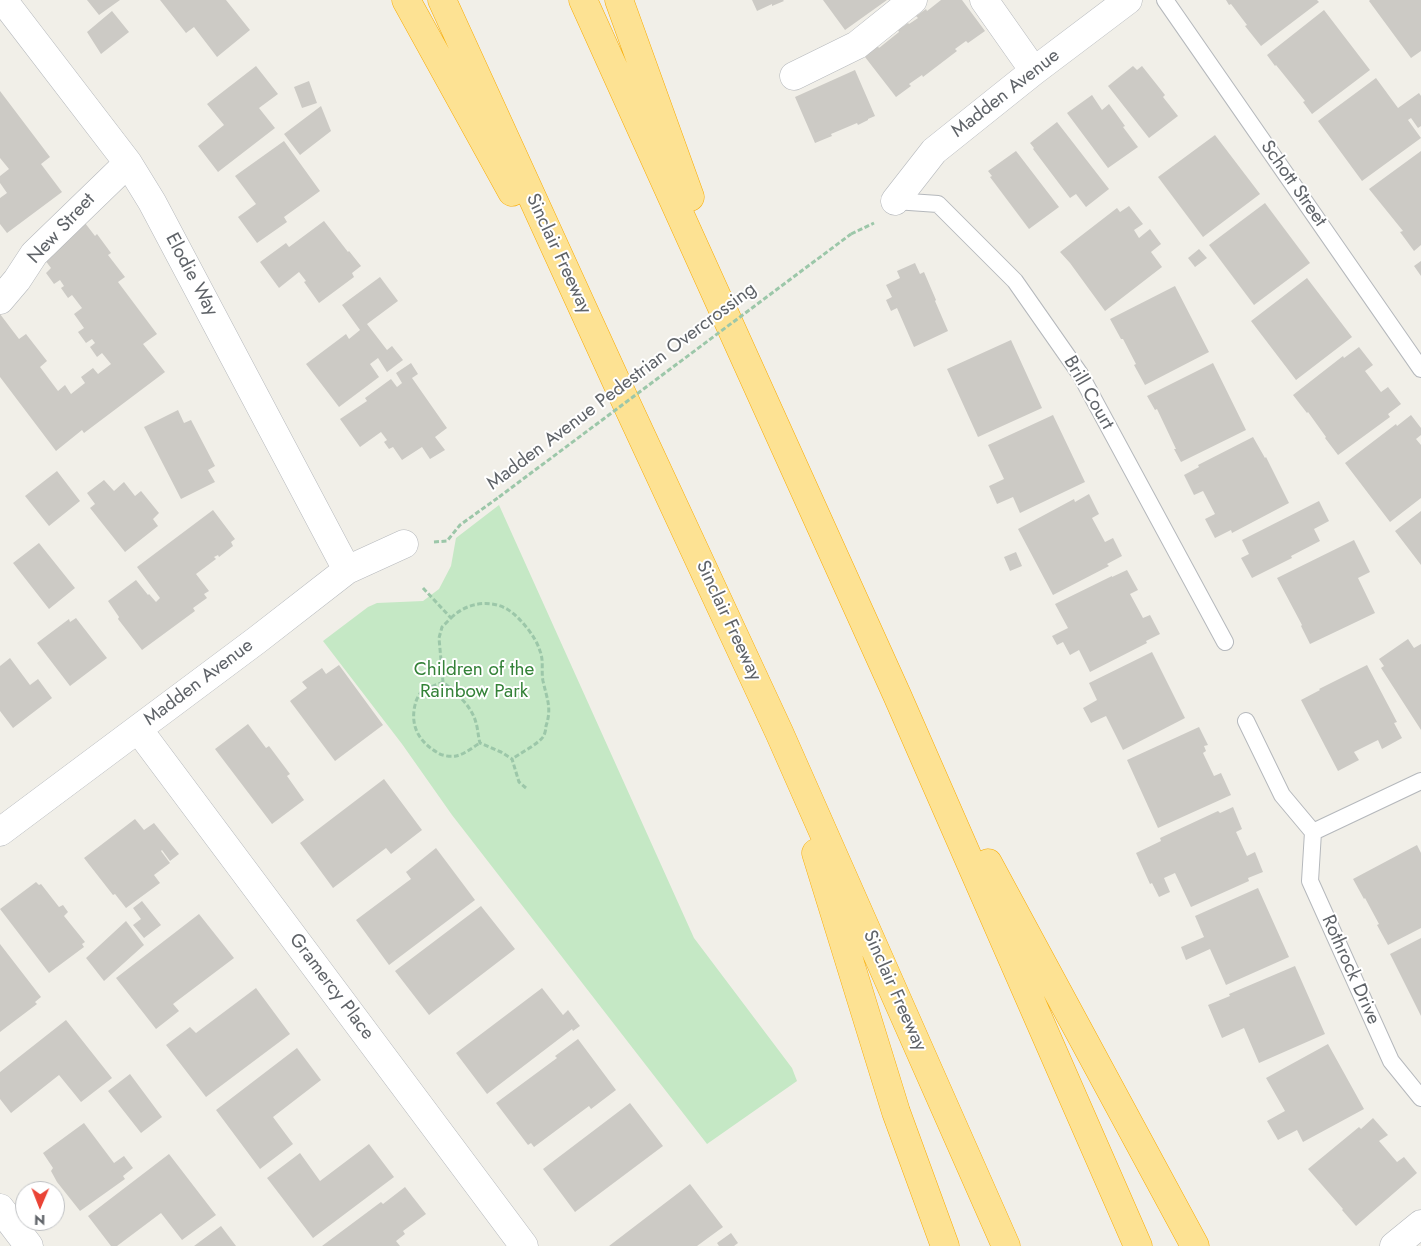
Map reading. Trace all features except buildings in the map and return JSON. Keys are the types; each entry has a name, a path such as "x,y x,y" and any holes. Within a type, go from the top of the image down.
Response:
{"highway":[{"path":"406,0 616,381"},
{"name":"Sinclair Freeway","path":"442,0 779,732 1006,1246"},
{"path":"583,0 897,695 1138,1246"},
{"path":"619,0 757,385"},
{"path":"897,695 1196,1246"},
{"path":"779,732 896,1112 945,1246"}],"street":[{"name":"Elodie Way","path":"3,0 128,162 152,202 347,570"},
{"path":"794,76 857,44 913,0"},
{"path":"984,0 1034,71"},
{"name":"Madden Avenue","path":"896,201 934,151 1034,71 1128,0"},
{"name":"New Street","path":"0,300 17,280 34,254 128,162"},
{"name":"Madden Avenue","path":"0,832 347,570 404,544"},
{"name":"Gramercy Place","path":"138,729 524,1246"},
{"path":"0,1208 29,1246"},
{"path":"1394,1246 1421,1224"}],"lane":[{"name":"Schott Street","path":"1165,0 1421,369"},
{"name":"Brill Court","path":"896,201 938,204 1015,281 1080,374 1225,642"},
{"path":"1246,721 1282,795 1313,832 1421,782"},
{"name":"Rothrock Drive","path":"1313,832 1310,881 1391,1061 1421,1098"}],"path":[{"name":"Madden Avenue Pedestrian Overcrossing","path":"404,544 447,541 460,525 851,234"},
{"path":"423,588 451,618"},
{"path":"480,743 476,721 462,700 443,682 439,638 442,627 458,610 482,604 496,605 509,610 527,628 536,641 541,653 542,677 550,715 543,736 512,759"},
{"path":"443,682 421,692 416,702 414,720 420,738 428,747 441,755 455,757 480,743"},
{"path":"480,743 512,759 519,782 526,788"}],"green space":[{"name":"Children of the Rainbow Park","path":"499,505 694,938 792,1068 797,1081 707,1144 452,815 402,744 323,641 368,607 377,603 423,601 439,589 451,566 456,538"}]}
